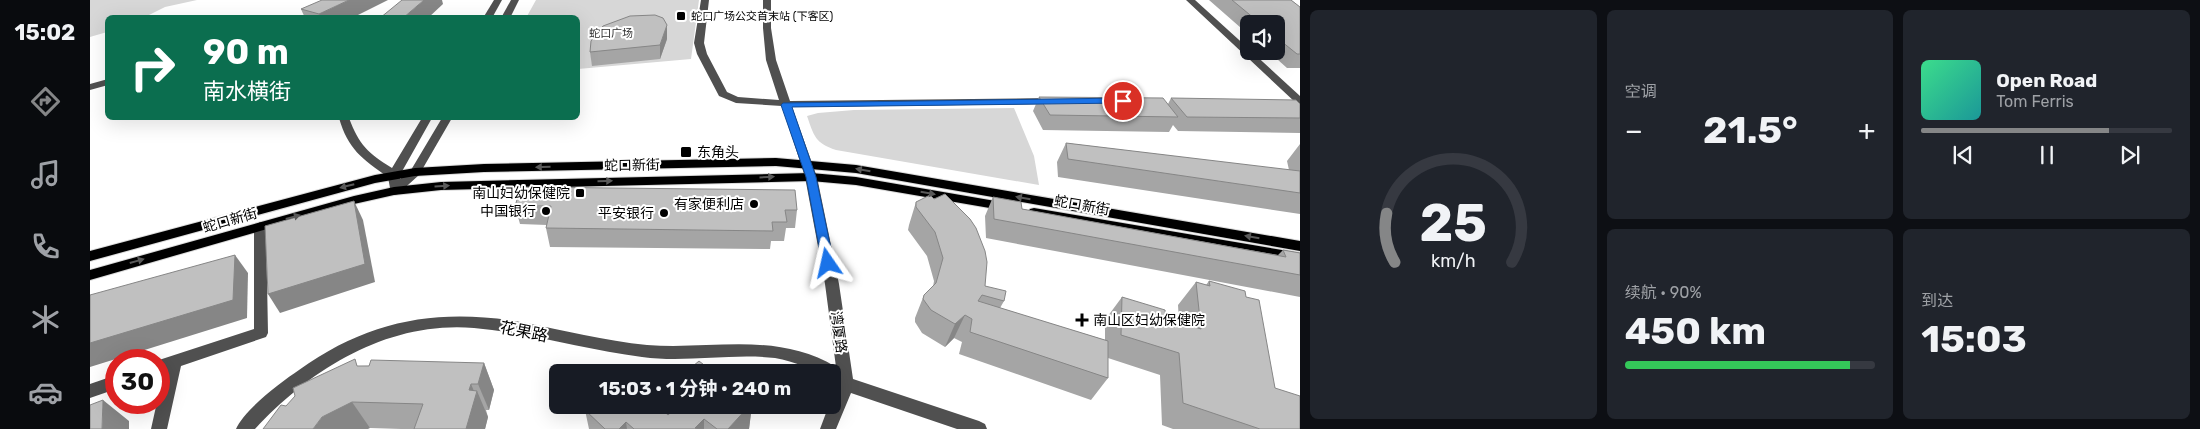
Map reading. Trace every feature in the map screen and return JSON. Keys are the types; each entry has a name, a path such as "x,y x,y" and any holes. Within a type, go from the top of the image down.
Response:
{"main road":[{"name":"蛇口新街","path":"90,256 327,191 415,172 504,167 760,162 809,170 856,181 1300,258"},
{"name":"蛇口新街","path":"90,275 354,200 394,191 480,184 809,170 856,169 1300,246"}],"street":[{"path":"489,15 498,0"},
{"path":"507,15 515,0"},
{"path":"704,0 699,43 702,54 723,94 736,100 786,105 1064,101"},
{"name":"湾厦路","path":"767,0 768,44 771,60 809,170 832,284 846,384 828,429"},
{"path":"1190,0 1297,103"},
{"path":"90,86 105,83"},
{"path":"345,120 353,143 362,153 394,175"},
{"path":"394,191 394,175 426,120"},
{"path":"394,191 415,172 446,120"},
{"path":"170,363 261,333 260,227"},
{"name":"花果路","path":"244,429 273,399 323,362 376,336 404,327 430,323 473,322 603,346 671,354 781,353 802,356 821,364"},
{"path":"159,429 174,362"},
{"name":"花果路","path":"841,380 846,384 979,429"},
{"path":"90,390 105,385"}],"green space":[{"path":"90,0 197,0 165,7 149,15 105,15 105,33 90,37"},
{"name":"蛇口广场","path":"536,0 699,0 691,59 580,69 580,15 528,15"},
{"path":"1014,108 1034,156 1039,185 836,150 824,145 816,138 807,116 818,113 854,110"}],"building":[{"path":"322,0 349,0 319,14 301,9"},
{"path":"402,0 424,0 406,15 384,15"},
{"path":"1232,0 1291,0 1300,7 1300,54 1297,54 1285,44 1285,15 1250,15"},
{"path":"655,15 663,18 667,25 660,45 590,52 591,41 603,26 630,16"},
{"path":"1039,97 1163,98 1178,117 1050,115"},
{"path":"1171,98 1296,100 1300,104 1300,118 1187,117"},
{"path":"1066,143 1300,171 1300,193 1068,159"},
{"path":"521,187 795,190 797,210 785,210 787,222 772,222 773,231 546,228 551,206 515,206"},
{"path":"945,194 970,219 976,228 987,262 985,286 1006,291 1004,301 982,295 978,301 1108,341 1108,378 970,332 972,319 965,315 955,324 931,310 923,299 924,295 936,283 943,258 935,232 916,207 916,202 930,195 934,199"},
{"path":"993,197 1021,202 1022,209 1286,257 1283,250 1300,253 1300,275 994,219"},
{"path":"354,201 365,264 268,294 265,226"},
{"path":"235,255 233,300 90,343 90,295"},
{"path":"1209,281 1245,291 1246,297 1259,300 1275,388 1300,396 1300,429 1260,429 1183,403 1179,353 1121,335 1122,297 1165,310 1166,318 1201,329 1196,282 1210,286"},
{"path":"355,359 357,366 369,366 371,360 484,363 478,384 471,384 469,390 477,391 466,429 414,429 423,404 352,402 322,417 313,429 263,429 281,405 286,406 295,396 293,388"},
{"path":"103,400 102,429 90,429 90,405"},
{"path":"589,414 742,414 728,429 717,429 704,419 695,428 697,429 634,429 626,422 619,429 605,429"}],"place":[{"name":"蛇口广场公交首末站 (下客区)","path":"681,16"},
{"name":"东角头","path":"686,152"},
{"name":"南山妇幼保健院","path":"580,193"},
{"name":"有家便利店","path":"754,204"},
{"name":"中国银行","path":"546,211"},
{"name":"平安银行","path":"664,213"},
{"name":"南山区妇幼保健院","path":"1082,320"}],"route":[{"path":"828,263 816,196 808,164 786,105 910,102 1123,101"}]}
